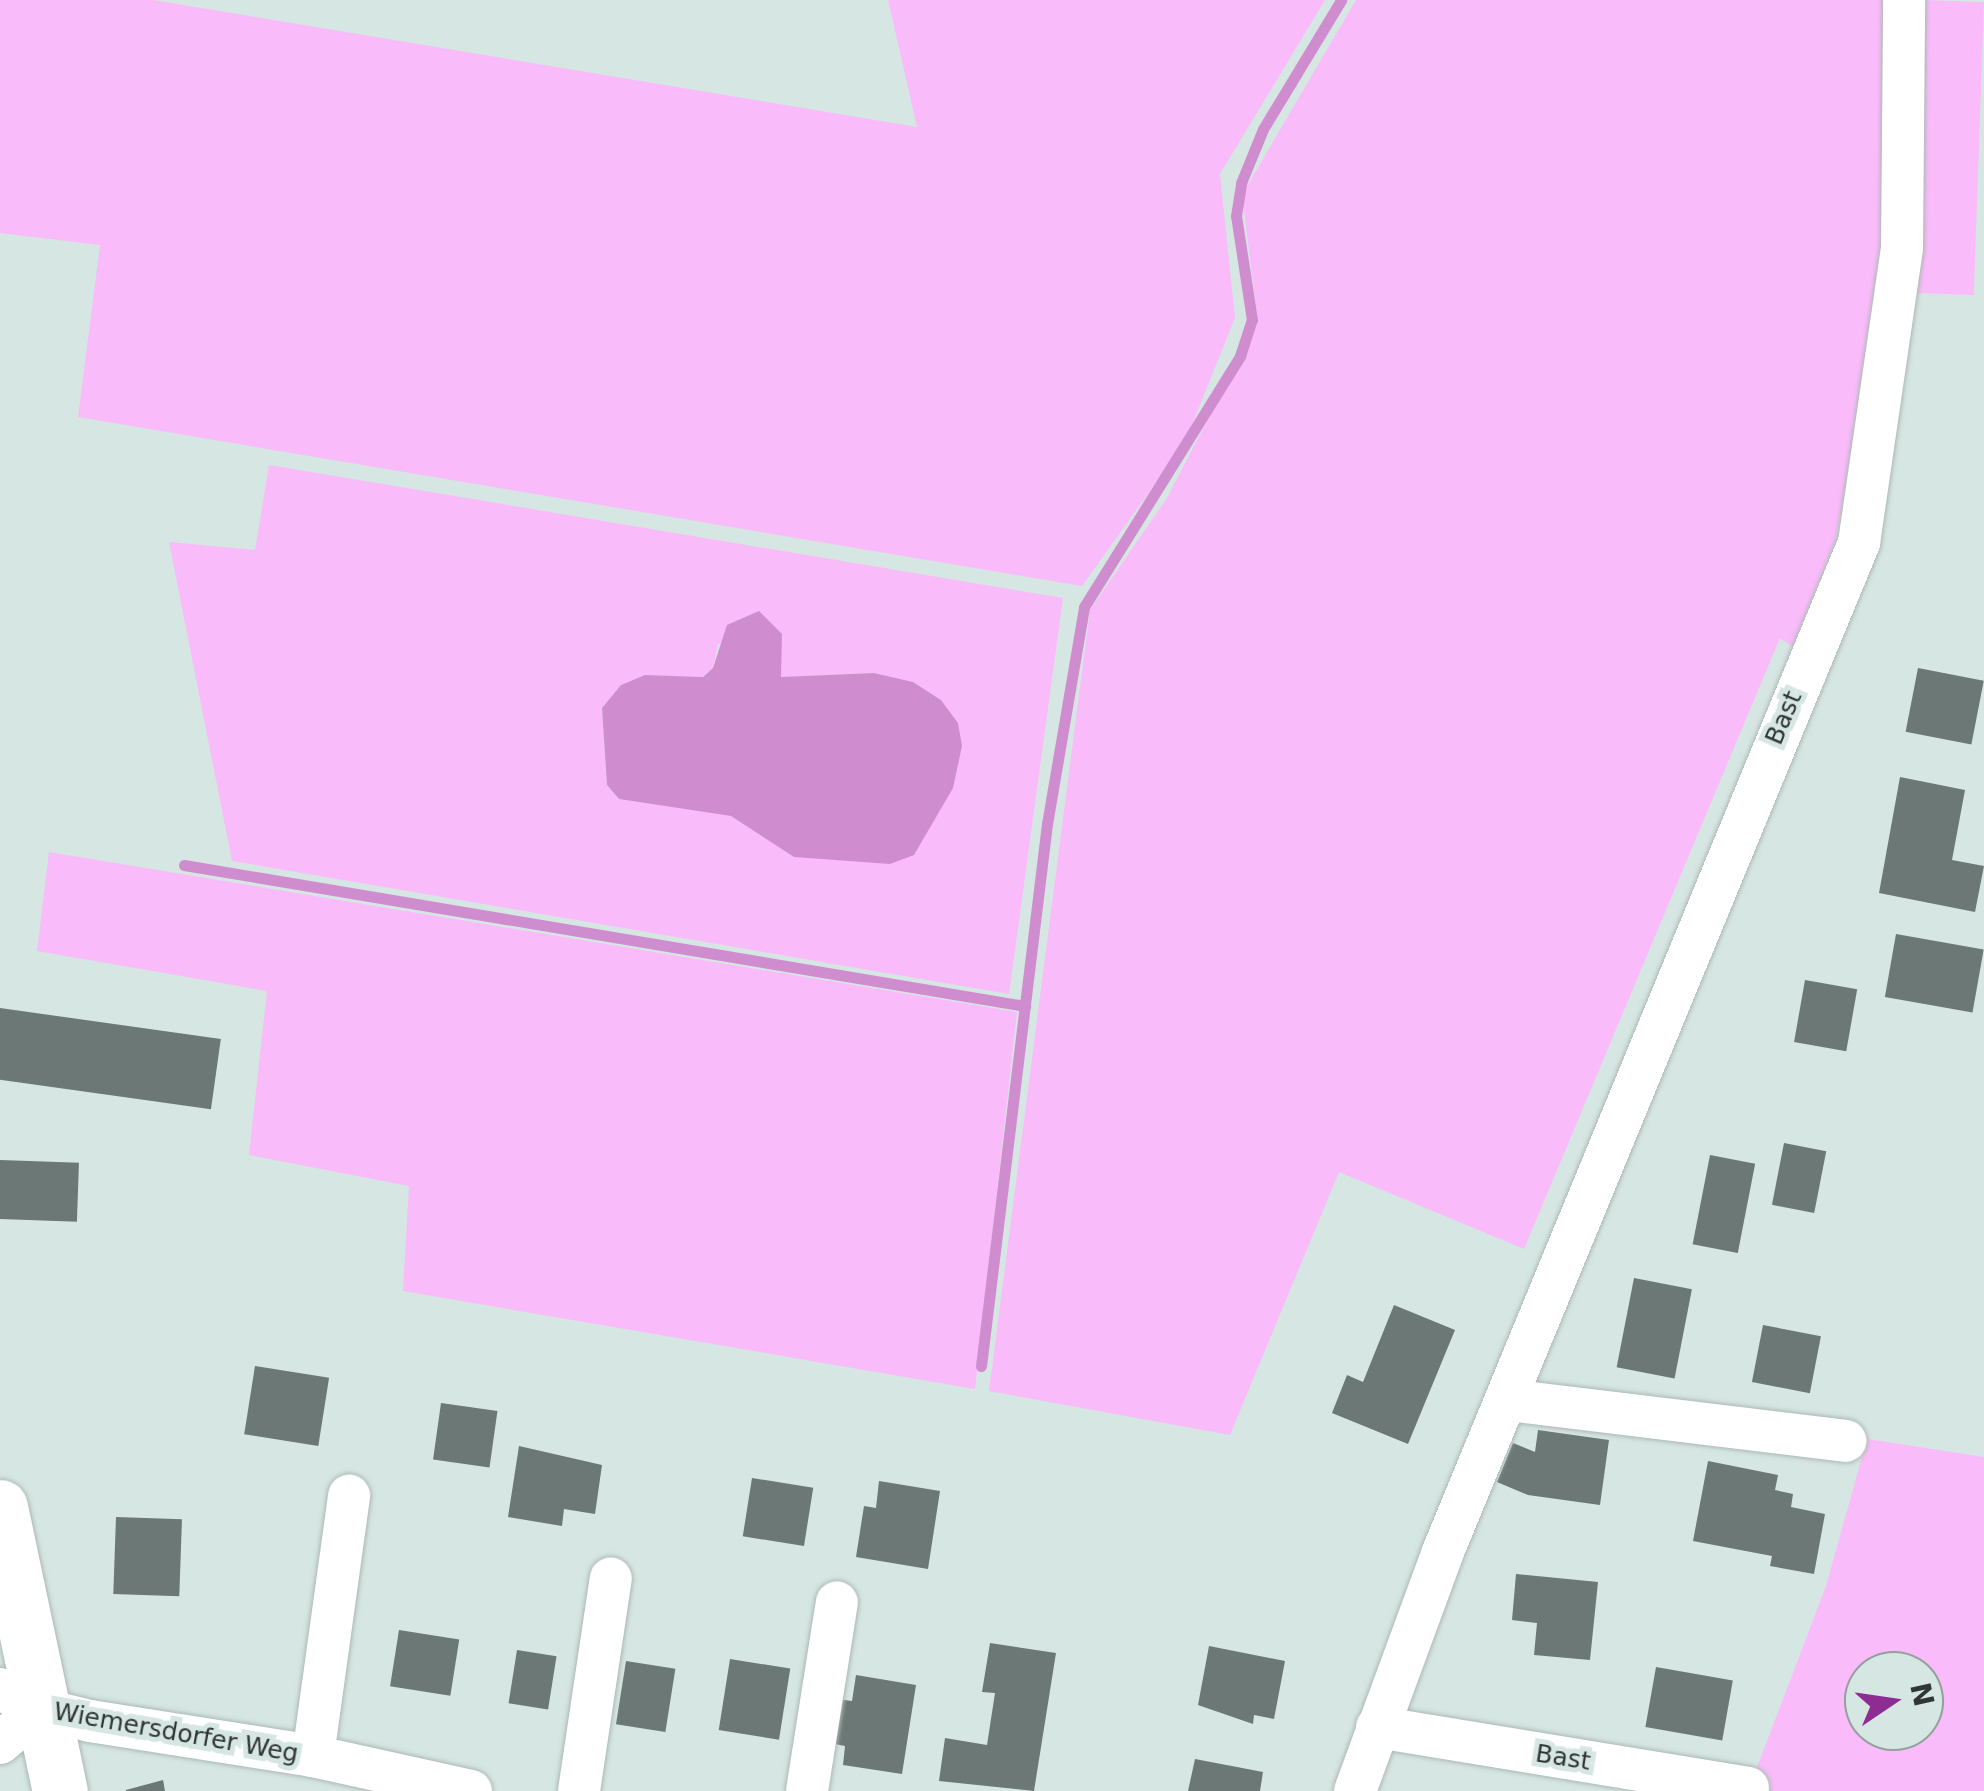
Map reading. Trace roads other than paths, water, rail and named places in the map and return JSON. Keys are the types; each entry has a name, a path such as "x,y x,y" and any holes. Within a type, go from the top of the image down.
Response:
{"street":[{"name":"Bast","path":"1355,1791 1508,1400 1859,543 1902,248 1904,0"},
{"path":"1508,1400 1846,1441"},
{"name":"Wiemersdorfer Weg","path":"312,1756 349,1495"},
{"path":"0,1507 13,1714 60,1791"},
{"path":"580,1791 610,1578"},
{"path":"808,1791 836,1602"},
{"name":"Wiemersdorfer Weg","path":"13,1714 312,1756 471,1791"},
{"name":"Bast","path":"1377,1727 1748,1788"}],"waterway":[{"path":"981,1366 1047,824 1084,607 1240,356 1252,320 1236,216 1241,183 1263,129 1341,0"},
{"path":"184,865 1025,1006"}]}
